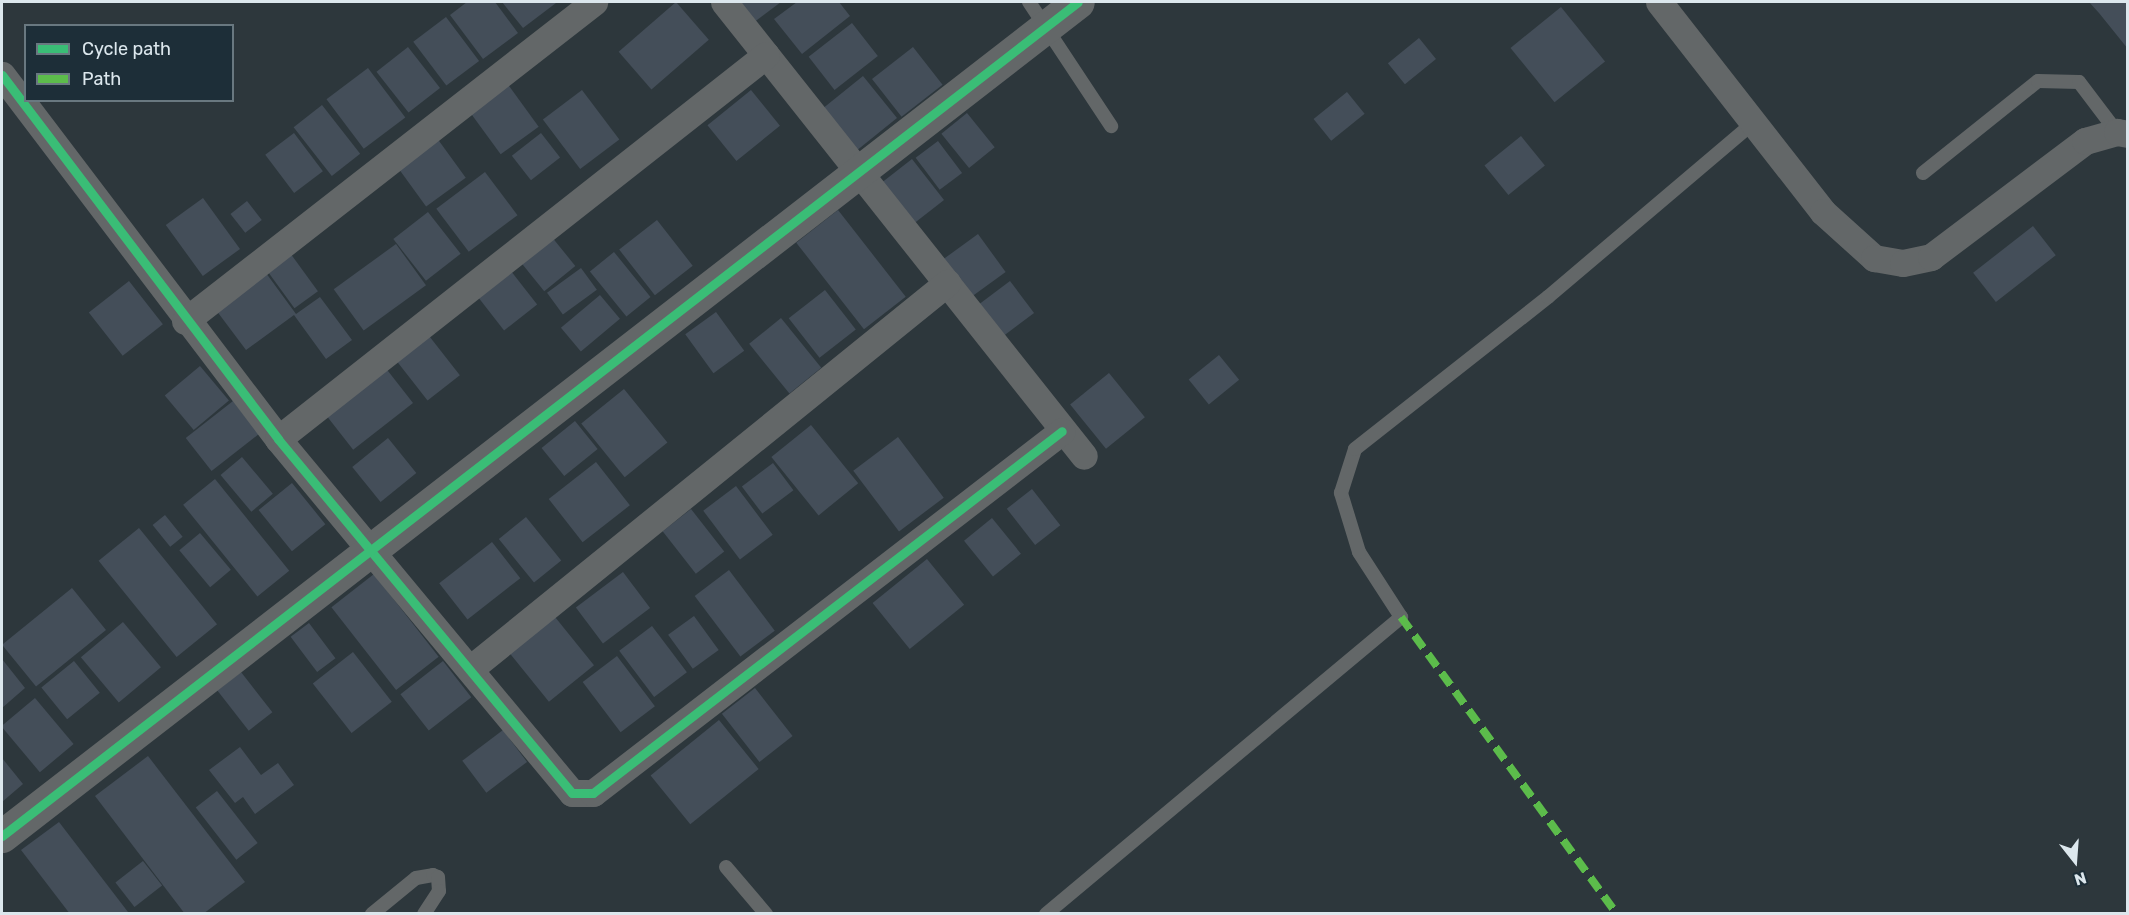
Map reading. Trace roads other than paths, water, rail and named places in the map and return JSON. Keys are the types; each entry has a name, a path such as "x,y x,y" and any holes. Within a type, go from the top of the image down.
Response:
{"street":[{"path":"185,321 594,2"},
{"path":"724,2 855,171 1084,456"},
{"path":"2,836 374,552 855,171 1037,13 1078,2"},
{"path":"1659,2 1823,212 1874,258 1903,263 1931,257 2085,141 2122,133"},
{"path":"278,439 766,55"},
{"path":"2,75 185,321 278,439 470,669 550,772 572,793 593,793 1062,431"},
{"path":"470,669 946,283"}],"lane":[{"path":"1037,13 1111,126"},
{"path":"1923,173 2038,81 2079,82 2122,133"},
{"path":"1046,914 1401,617 1359,552 1341,493 1355,449 1548,297 1753,123"},
{"path":"726,867 766,914"},
{"path":"372,914 416,878 433,875 438,877 440,891 424,914"}]}
